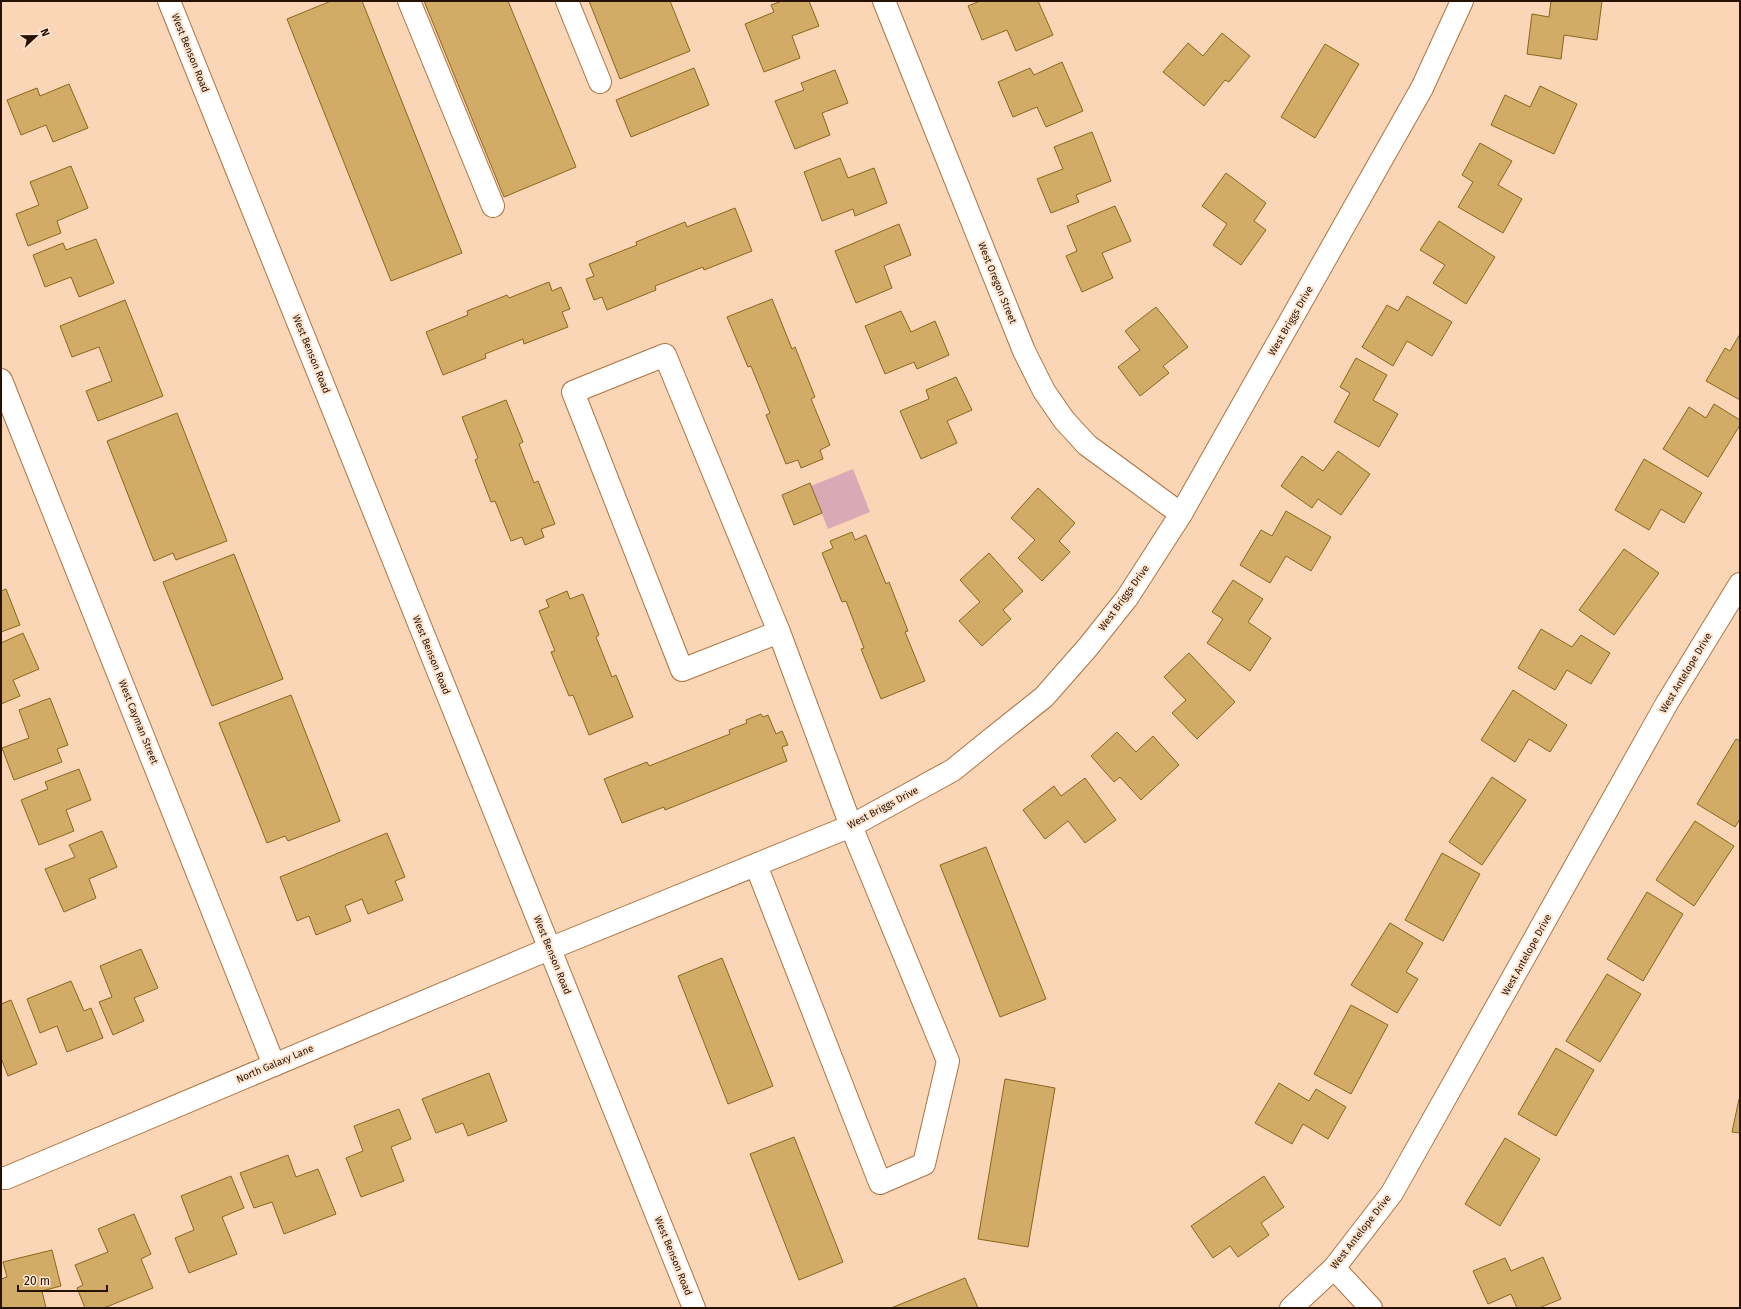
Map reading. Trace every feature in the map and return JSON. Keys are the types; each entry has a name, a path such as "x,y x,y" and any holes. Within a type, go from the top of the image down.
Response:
{"street":[{"name":"West Benson Road","path":"169,1 694,1308"},
{"path":"409,1 493,206"},
{"path":"567,1 600,82"},
{"name":"West Oregon Street","path":"884,1 1024,350 1044,391 1064,420 1087,445 1181,514"},
{"name":"West Briggs Drive","path":"549,949 851,826 953,770 1044,697 1088,647 1127,598 1181,514 1422,88 1462,1"},
{"path":"756,865 880,1183 924,1164 948,1061 851,826 779,632 665,355 572,392 682,670 779,632"},
{"name":"West Cayman Street","path":"1,380 274,1065"},
{"name":"West Antelope Drive","path":"1291,1308 1334,1268 1392,1192 1664,710 1740,584"},
{"name":"North Galaxy Lane","path":"1,1178 549,949"},
{"path":"1334,1268 1371,1308"}],"shaded area":[{"path":"853,469 870,512 828,529 811,486"}],"building":[{"path":"331,1 362,1 462,253 391,281 287,19"},
{"path":"424,1 508,1 576,167 504,197"},
{"path":"589,1 670,1 690,51 620,79"},
{"path":"782,1 809,1 819,26 792,36 800,58 764,72 745,24 774,12 771,5"},
{"path":"980,1 1038,1 1053,35 1016,51 1007,30 982,40 968,6"},
{"path":"1551,1 1602,1 1597,40 1564,35 1561,59 1527,54 1532,14 1549,17"},
{"path":"1222,33 1250,56 1229,82 1225,80 1204,106 1163,72 1188,43 1203,56"},
{"path":"1325,44 1359,64 1315,138 1281,117"},
{"path":"1062,62 1083,111 1046,127 1037,107 1013,117 998,82 1030,68 1034,75"},
{"path":"694,68 709,105 631,137 616,100"},
{"path":"835,70 848,103 822,113 830,135 795,149 775,101 804,90 801,83"},
{"path":"69,84 88,128 53,142 46,125 21,135 7,100 37,88 40,96"},
{"path":"1540,86 1577,104 1554,154 1491,125 1505,95 1530,107"},
{"path":"1092,132 1111,181 1076,195 1079,202 1051,213 1037,179 1063,169 1054,147"},
{"path":"1480,143 1512,161 1498,185 1522,199 1503,233 1458,207 1473,182 1462,175"},
{"path":"840,158 848,178 874,168 887,203 855,216 853,209 822,221 804,172"},
{"path":"71,166 88,208 57,221 61,233 28,246 16,214 39,205 30,182"},
{"path":"1226,173 1266,203 1254,221 1266,230 1241,265 1213,245 1227,224 1202,206"},
{"path":"1115,206 1131,241 1102,253 1113,278 1082,292 1066,256 1077,251 1067,226"},
{"path":"735,208 752,251 704,270 703,267 655,286 656,290 607,310 602,297 594,300 586,279 594,276 589,264 637,245 636,242 685,222 687,227"},
{"path":"1439,221 1495,257 1466,304 1433,283 1445,265 1420,250"},
{"path":"899,224 911,255 884,266 892,288 856,303 835,251"},
{"path":"96,239 114,283 79,297 71,277 45,287 33,255 63,243 66,250"},
{"path":"549,282 552,291 561,287 570,309 562,312 568,327 524,344 523,339 485,354 486,358 443,375 426,332 468,315 467,311 507,295 509,298"},
{"path":"1407,296 1452,322 1432,356 1407,341 1393,366 1362,347 1387,305 1398,311"},
{"path":"772,299 792,349 795,347 815,397 811,399 830,445 820,450 823,459 801,468 798,460 786,464 766,415 770,413 751,366 748,367 727,317"},
{"path":"125,300 163,396 98,421 86,391 112,381 99,347 72,357 60,326"},
{"path":"1156,307 1188,347 1163,366 1169,373 1140,396 1118,367 1140,350 1125,331"},
{"path":"901,311 911,332 935,321 949,355 917,369 914,362 885,374 865,326"},
{"path":"1740,334 1740,400 1706,381 1725,348 1730,351"},
{"path":"1356,358 1387,375 1373,400 1398,414 1379,447 1334,422 1350,393 1340,387"},
{"path":"956,377 972,410 947,421 957,443 921,459 900,411 929,399 926,390"},
{"path":"506,400 523,442 519,444 534,483 538,481 555,524 541,529 544,537 525,545 522,537 511,541 495,501 491,502 475,460 478,458 462,417"},
{"path":"1714,404 1740,420 1740,425 1708,477 1663,449 1689,407 1706,418"},
{"path":"177,413 227,541 176,560 173,553 154,561 107,441"},
{"path":"1338,451 1370,474 1341,515 1318,499 1312,508 1281,486 1302,456 1323,471"},
{"path":"1644,459 1702,493 1684,523 1661,509 1649,530 1615,510"},
{"path":"810,483 822,513 794,525 782,495"},
{"path":"1038,488 1075,523 1059,541 1070,552 1042,581 1018,558 1035,540 1011,518"},
{"path":"1286,511 1331,537 1311,571 1286,556 1270,583 1240,565 1261,530 1272,536"},
{"path":"852,532 855,540 866,535 886,584 889,582 908,631 905,632 925,681 881,699 861,649 864,648 846,601 842,602 822,553 833,548 830,541"},
{"path":"1624,549 1659,573 1614,635 1579,610"},
{"path":"989,553 1023,591 1003,610 1011,619 982,646 959,621 980,602 960,580"},
{"path":"234,554 283,679 212,706 163,582"},
{"path":"1233,580 1263,599 1248,622 1271,638 1250,671 1207,643 1223,619 1212,612"},
{"path":"6,589 20,625 1,632 1,591"},
{"path":"567,591 570,599 583,594 599,635 596,637 612,677 616,675 633,717 589,735 573,695 569,696 551,652 555,651 539,611 549,607 546,600"},
{"path":"1541,629 1572,647 1581,635 1610,653 1591,684 1567,670 1555,690 1518,668"},
{"path":"23,633 39,669 13,680 20,696 1,704 1,643"},
{"path":"1189,653 1235,702 1197,739 1172,713 1186,700 1164,677"},
{"path":"1513,690 1567,725 1550,752 1529,739 1515,762 1481,740"},
{"path":"291,695 340,821 288,841 285,836 267,843 219,723"},
{"path":"50,698 68,745 57,749 62,762 14,780 2,748 29,738 19,710"},
{"path":"761,714 763,717 768,715 776,734 782,731 788,745 782,747 787,761 665,810 664,807 622,823 604,779 647,762 649,766 730,734 729,730 747,723 746,720"},
{"path":"1117,732 1136,752 1153,736 1179,765 1141,800 1120,777 1114,782 1091,756"},
{"path":"1736,739 1740,741 1740,819 1735,827 1697,804"},
{"path":"79,769 91,800 66,810 74,831 39,845 21,800 48,789 45,782"},
{"path":"1492,777 1526,800 1482,865 1449,842"},
{"path":"1085,778 1116,820 1085,843 1068,821 1045,839 1023,810 1054,786 1061,796"},
{"path":"1695,821 1734,846 1694,906 1656,880"},
{"path":"102,831 117,867 89,879 96,898 64,912 45,869 75,857 69,845"},
{"path":"387,833 405,877 395,881 403,900 368,914 362,899 345,906 351,921 316,935 309,916 297,921 280,877"},
{"path":"986,847 1046,999 1000,1017 940,865"},
{"path":"1442,853 1480,874 1443,941 1405,920"},
{"path":"1647,892 1683,914 1643,981 1607,959"},
{"path":"1390,923 1423,943 1406,972 1418,979 1397,1013 1351,985"},
{"path":"141,949 158,988 134,998 144,1021 113,1035 99,1002 112,997 100,966"},
{"path":"722,958 773,1086 728,1104 678,976"},
{"path":"1607,974 1641,994 1600,1062 1566,1041"},
{"path":"71,981 84,1011 91,1008 103,1038 67,1052 57,1026 40,1033 27,999"},
{"path":"11,1000 37,1064 8,1076 1,1058 1,1004"},
{"path":"1351,1005 1388,1025 1351,1094 1314,1074"},
{"path":"1556,1048 1594,1070 1556,1136 1518,1114"},
{"path":"489,1073 507,1121 468,1136 463,1123 436,1133 422,1099"},
{"path":"1005,1079 1055,1088 1028,1247 978,1239"},
{"path":"1279,1083 1309,1101 1316,1089 1346,1107 1328,1139 1303,1124 1292,1144 1255,1123"},
{"path":"1739,1099 1740,1100 1740,1133 1732,1132"},
{"path":"399,1109 411,1139 391,1147 404,1181 361,1197 346,1158 363,1151 354,1126"},
{"path":"794,1137 843,1262 799,1280 750,1154"},
{"path":"1505,1138 1540,1159 1500,1226 1465,1204"},
{"path":"288,1155 296,1177 318,1169 336,1214 284,1234 272,1202 254,1208 240,1173"},
{"path":"231,1176 244,1208 222,1217 237,1254 189,1273 175,1238 194,1230 181,1196"},
{"path":"1264,1176 1284,1207 1261,1223 1269,1235 1238,1257 1230,1246 1213,1258 1191,1226"},
{"path":"134,1214 151,1254 141,1259 153,1288 104,1308 85,1308 77,1288 83,1285 75,1265 108,1252 98,1229"},
{"path":"52,1250 61,1286 42,1291 46,1308 1,1308 1,1279 7,1277 3,1262"},
{"path":"1543,1257 1561,1299 1539,1308 1517,1308 1511,1294 1488,1304 1473,1271 1505,1258 1511,1271"},
{"path":"965,1278 978,1308 891,1308"}]}
